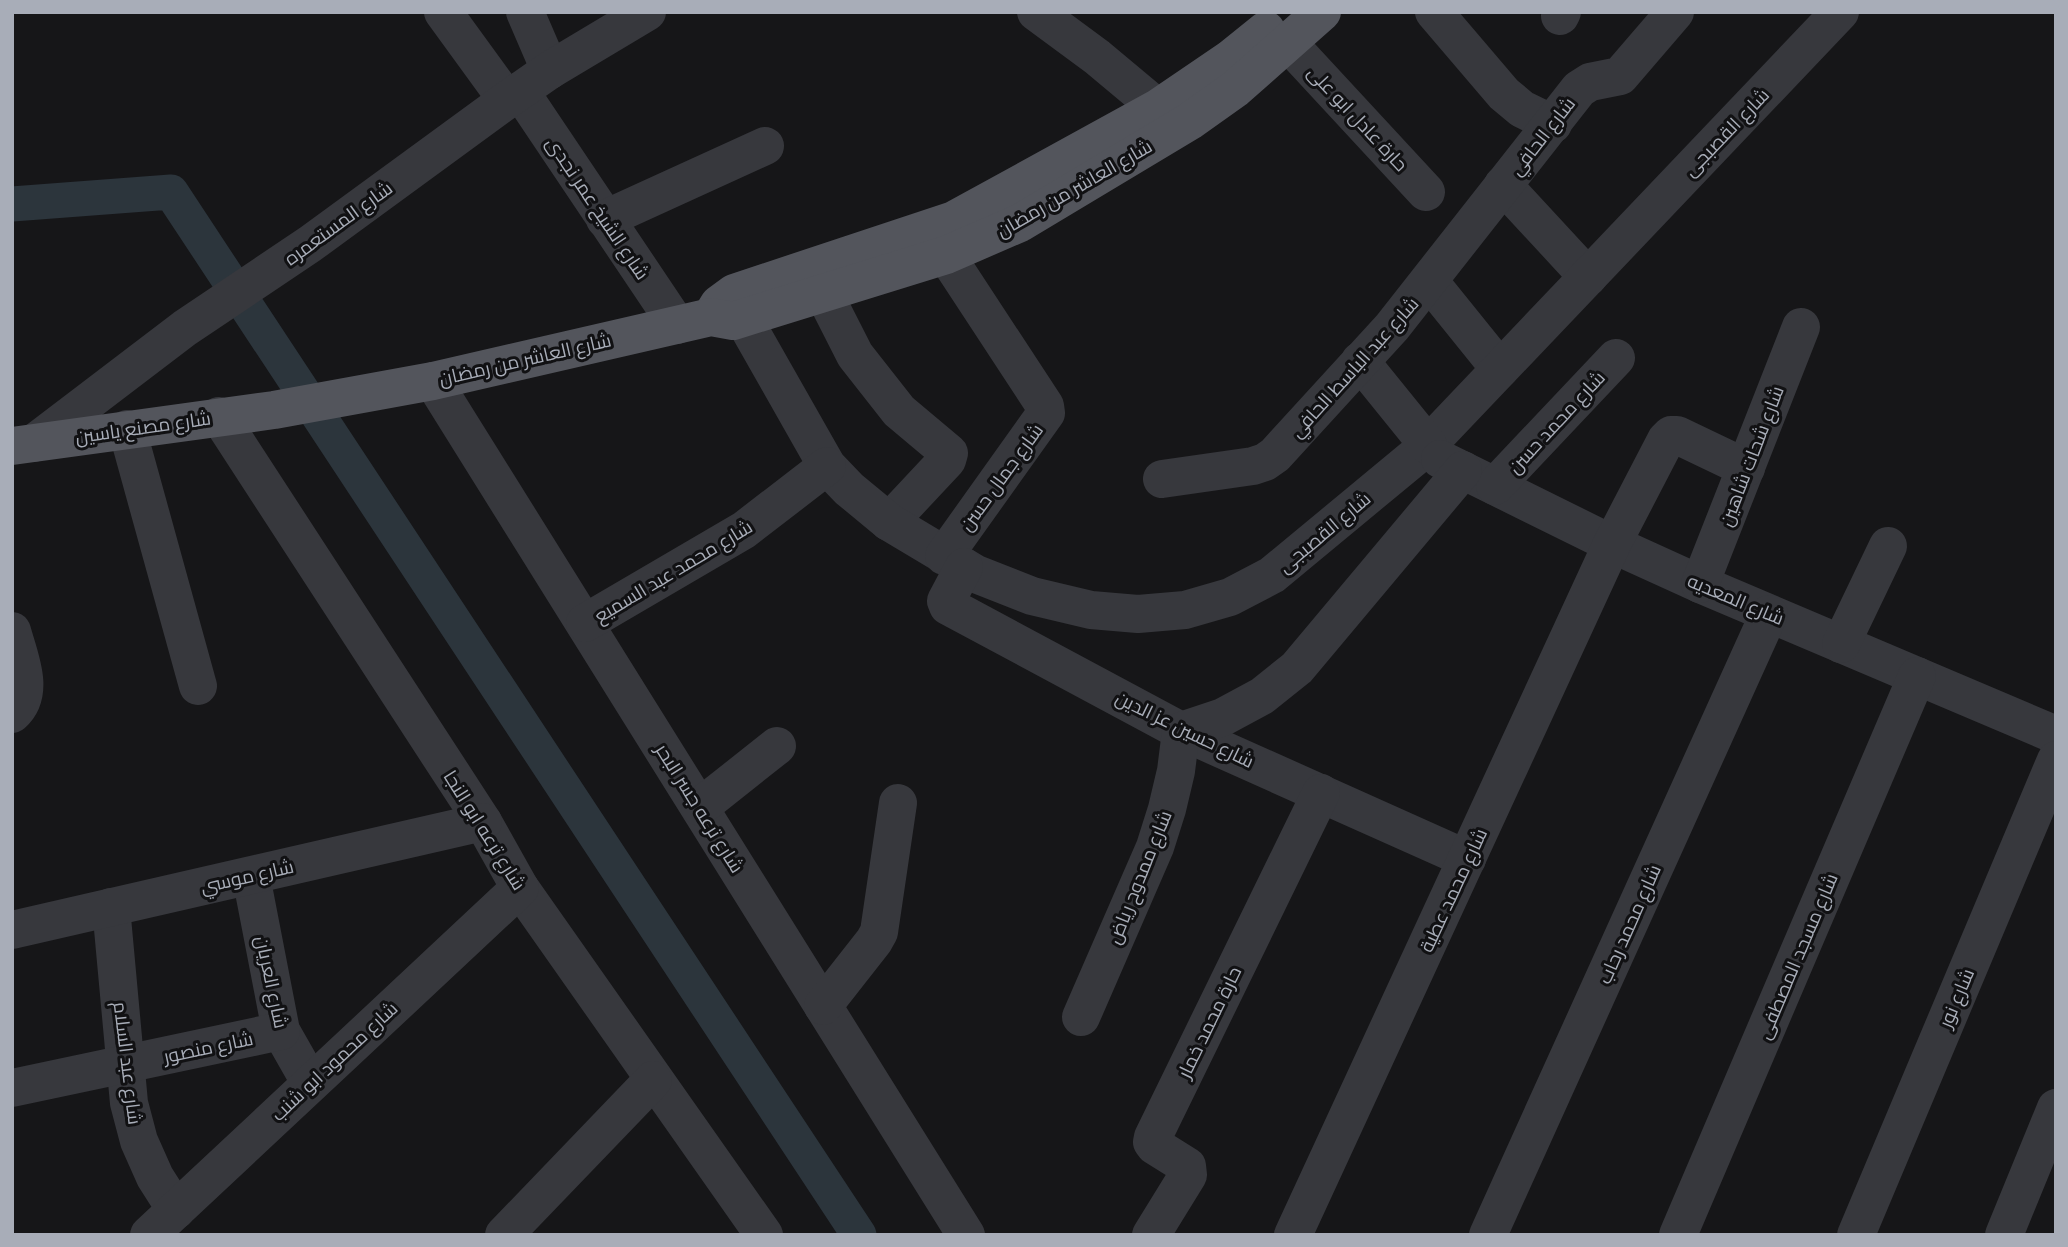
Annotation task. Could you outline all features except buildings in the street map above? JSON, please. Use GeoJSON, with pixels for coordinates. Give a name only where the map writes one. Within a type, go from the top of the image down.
{"type":"FeatureCollection","features":[{"type":"Feature","properties":{"kind":"main road","name":"شارع العاشر من رمضان"},"geometry":{"type":"LineString","coordinates":[[710,320],[719,304],[734,293],[954,220],[1158,108],[1230,59],[1322,12]]}},
{"type":"Feature","properties":{"kind":"main road","name":"شارع العاشر من رمضان"},"geometry":{"type":"LineString","coordinates":[[274,410],[433,381],[710,320],[823,292],[946,255],[1020,223],[1190,121],[1235,89],[1288,28]]}},
{"type":"Feature","properties":{"kind":"main road","name":"شارع مصنع ياسين"},"geometry":{"type":"LineString","coordinates":[[23,444],[274,410]]}},
{"type":"Feature","properties":{"kind":"street"},"geometry":{"type":"LineString","coordinates":[[443,12],[526,87]]}},
{"type":"Feature","properties":{"kind":"street"},"geometry":{"type":"LineString","coordinates":[[525,12],[526,87]]}},
{"type":"Feature","properties":{"kind":"street","name":"شارع المستعمره"},"geometry":{"type":"LineString","coordinates":[[23,444],[185,328],[310,244],[526,87],[647,12]]}},
{"type":"Feature","properties":{"kind":"street"},"geometry":{"type":"LineString","coordinates":[[1036,12],[1097,57],[1158,108]]}},
{"type":"Feature","properties":{"kind":"street"},"geometry":{"type":"LineString","coordinates":[[1434,12],[1504,94],[1522,109],[1553,124]]}},
{"type":"Feature","properties":{"kind":"street","name":"شارع الحافي"},"geometry":{"type":"LineString","coordinates":[[1503,185],[1584,85],[1620,76],[1675,12]]}},
{"type":"Feature","properties":{"kind":"street","name":"شارع القصبجى"},"geometry":{"type":"LineString","coordinates":[[710,320],[827,466],[864,503],[889,522],[954,561],[1032,596],[1091,610],[1138,614],[1185,610],[1230,597],[1272,576],[1425,448],[1840,12]]}},
{"type":"Feature","properties":{"kind":"street","name":"حارة عادل ابو على"},"geometry":{"type":"LineString","coordinates":[[1288,28],[1426,192]]}},
{"type":"Feature","properties":{"kind":"street","name":"شارع الشيخ عمر نجدى"},"geometry":{"type":"LineString","coordinates":[[526,87],[605,219],[710,320]]}},
{"type":"Feature","properties":{"kind":"street"},"geometry":{"type":"LineString","coordinates":[[605,219],[765,146]]}},
{"type":"Feature","properties":{"kind":"street"},"geometry":{"type":"LineString","coordinates":[[1503,185],[1588,276]]}},
{"type":"Feature","properties":{"kind":"street","name":"شارع عبد الباسط الحافي"},"geometry":{"type":"LineString","coordinates":[[1162,479],[1253,466],[1265,462],[1275,454],[1429,281],[1503,185]]}},
{"type":"Feature","properties":{"kind":"street","name":"شارع جمال حسن"},"geometry":{"type":"LineString","coordinates":[[946,255],[1045,406],[1046,412],[954,561]]}},
{"type":"Feature","properties":{"kind":"street"},"geometry":{"type":"LineString","coordinates":[[1429,281],[1500,369]]}},
{"type":"Feature","properties":{"kind":"street"},"geometry":{"type":"LineString","coordinates":[[823,292],[855,355],[898,411],[949,453],[947,460],[889,522]]}},
{"type":"Feature","properties":{"kind":"street","name":"شارع شحات شاهين"},"geometry":{"type":"LineString","coordinates":[[1700,584],[1801,327]]}},
{"type":"Feature","properties":{"kind":"street","name":"شارع محمد حسن"},"geometry":{"type":"LineString","coordinates":[[1181,731],[1223,717],[1262,696],[1297,668],[1479,478],[1616,358]]}},
{"type":"Feature","properties":{"kind":"street"},"geometry":{"type":"LineString","coordinates":[[1360,361],[1425,448]]}},
{"type":"Feature","properties":{"kind":"street","name":"شارع ترعه جسر البحر"},"geometry":{"type":"LineString","coordinates":[[433,381],[966,1235]]}},
{"type":"Feature","properties":{"kind":"street","name":"شارع ترعه ابو النجا"},"geometry":{"type":"LineString","coordinates":[[219,416],[482,822],[520,888],[764,1235]]}},
{"type":"Feature","properties":{"kind":"street"},"geometry":{"type":"LineString","coordinates":[[127,429],[198,686]]}},
{"type":"Feature","properties":{"kind":"street","name":"شارع محمد عطية"},"geometry":{"type":"LineString","coordinates":[[1293,1235],[1612,544],[1668,437],[1677,435],[1746,468]]}},
{"type":"Feature","properties":{"kind":"street","name":"شارع المعديه"},"geometry":{"type":"LineString","coordinates":[[1425,448],[1612,544],[1769,614],[2056,735]]}},
{"type":"Feature","properties":{"kind":"street","name":"شارع محمد عبد السميع"},"geometry":{"type":"LineString","coordinates":[[585,623],[744,530],[827,466]]}},
{"type":"Feature","properties":{"kind":"street"},"geometry":{"type":"LineString","coordinates":[[1841,644],[1888,546]]}},
{"type":"Feature","properties":{"kind":"street","name":"شارع حسين عز الدين"},"geometry":{"type":"LineString","coordinates":[[954,561],[946,601],[948,606],[1181,731],[1467,859]]}},
{"type":"Feature","properties":{"kind":"street","name":"شارع محمد رحاب"},"geometry":{"type":"LineString","coordinates":[[1488,1235],[1769,614]]}},
{"type":"Feature","properties":{"kind":"street"},"geometry":{"type":"LineString","coordinates":[[12,631],[25,685],[22,702],[12,714]]}},
{"type":"Feature","properties":{"kind":"street","name":"شارع مسجد المصطفى"},"geometry":{"type":"LineString","coordinates":[[1678,1235],[1917,676]]}},
{"type":"Feature","properties":{"kind":"street","name":"شارع ممدوح رياض"},"geometry":{"type":"LineString","coordinates":[[1081,1017],[1155,847],[1170,796],[1181,731]]}},
{"type":"Feature","properties":{"kind":"street"},"geometry":{"type":"LineString","coordinates":[[699,807],[777,746]]}},
{"type":"Feature","properties":{"kind":"street","name":"شارع نور"},"geometry":{"type":"LineString","coordinates":[[1856,1235],[2056,760]]}},
{"type":"Feature","properties":{"kind":"street","name":"حارة محمد خمار"},"geometry":{"type":"LineString","coordinates":[[1151,1235],[1189,1170],[1187,1166],[1155,1146],[1153,1137],[1321,793]]}},
{"type":"Feature","properties":{"kind":"street"},"geometry":{"type":"LineString","coordinates":[[823,1006],[879,932],[898,803]]}},
{"type":"Feature","properties":{"kind":"street","name":"شارع موسي"},"geometry":{"type":"LineString","coordinates":[[12,930],[482,822]]}},
{"type":"Feature","properties":{"kind":"street","name":"شارع العريان"},"geometry":{"type":"LineString","coordinates":[[251,876],[281,1031],[310,1082]]}},
{"type":"Feature","properties":{"kind":"street","name":"شارع محمود ابو شنب"},"geometry":{"type":"LineString","coordinates":[[163,1222],[520,888]]}},
{"type":"Feature","properties":{"kind":"street","name":"شارع عبد السلام"},"geometry":{"type":"LineString","coordinates":[[111,907],[129,1103],[139,1141],[155,1177],[163,1222]]}},
{"type":"Feature","properties":{"kind":"street","name":"شارع منصور"},"geometry":{"type":"LineString","coordinates":[[12,1088],[281,1031]]}},
{"type":"Feature","properties":{"kind":"street"},"geometry":{"type":"LineString","coordinates":[[504,1235],[653,1080]]}},
{"type":"Feature","properties":{"kind":"street"},"geometry":{"type":"LineString","coordinates":[[2004,1235],[2056,1108]]}},
{"type":"Feature","properties":{"kind":"waterway"},"geometry":{"type":"LineString","coordinates":[[12,204],[171,192],[859,1235]]}}]}
